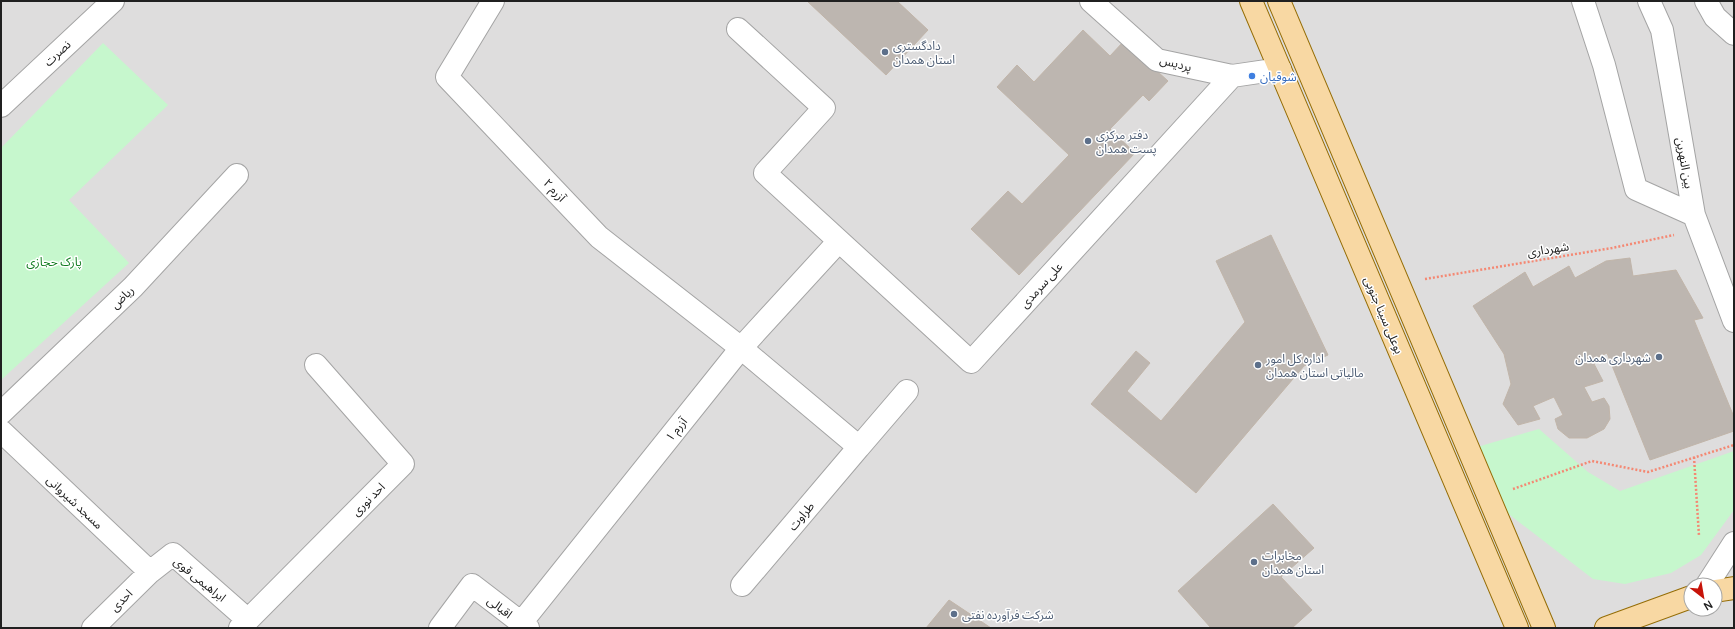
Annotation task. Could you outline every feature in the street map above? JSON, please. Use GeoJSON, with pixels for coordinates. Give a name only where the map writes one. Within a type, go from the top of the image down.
{"type":"FeatureCollection","features":[{"type":"Feature","properties":{"kind":"main road","name":"بوعلی سینا جنوبی"},"geometry":{"type":"LineString","coordinates":[[1251,1],[1517,628]]}},
{"type":"Feature","properties":{"kind":"main road"},"geometry":{"type":"LineString","coordinates":[[1279,1],[1544,628]]}},
{"type":"Feature","properties":{"kind":"main road"},"geometry":{"type":"LineString","coordinates":[[1723,590],[1734,588]]}},
{"type":"Feature","properties":{"kind":"main road"},"geometry":{"type":"LineString","coordinates":[[1606,628],[1683,600]]}},
{"type":"Feature","properties":{"kind":"street","name":"نصرت"},"geometry":{"type":"LineString","coordinates":[[1,106],[113,1]]}},
{"type":"Feature","properties":{"kind":"street","name":"آزرم ۲"},"geometry":{"type":"LineString","coordinates":[[493,1],[447,77],[599,237],[741,348]]}},
{"type":"Feature","properties":{"kind":"street","name":"پردیس"},"geometry":{"type":"LineString","coordinates":[[1091,1],[1157,60],[1232,76],[1280,69]]}},
{"type":"Feature","properties":{"kind":"street"},"geometry":{"type":"LineString","coordinates":[[1582,1],[1604,65],[1636,189],[1697,222]]}},
{"type":"Feature","properties":{"kind":"street","name":"بین النهرین"},"geometry":{"type":"LineString","coordinates":[[1649,1],[1662,30],[1697,222],[1734,321]]}},
{"type":"Feature","properties":{"kind":"street"},"geometry":{"type":"LineString","coordinates":[[1718,11],[1734,34]]}},
{"type":"Feature","properties":{"kind":"street"},"geometry":{"type":"LineString","coordinates":[[738,29],[824,108],[764,174],[839,241]]}},
{"type":"Feature","properties":{"kind":"street","name":"علی سرمدی"},"geometry":{"type":"LineString","coordinates":[[839,241],[971,362],[1232,76]]}},
{"type":"Feature","properties":{"kind":"street","name":"ریاض"},"geometry":{"type":"LineString","coordinates":[[1,413],[133,287],[237,175]]}},
{"type":"Feature","properties":{"kind":"street","name":"آزرم ۱"},"geometry":{"type":"LineString","coordinates":[[525,625],[741,348],[839,241]]}},
{"type":"Feature","properties":{"kind":"street"},"geometry":{"type":"LineString","coordinates":[[741,348],[859,448]]}},
{"type":"Feature","properties":{"kind":"street","name":"احد نوری"},"geometry":{"type":"LineString","coordinates":[[244,624],[403,464],[316,365]]}},
{"type":"Feature","properties":{"kind":"street","name":"طراوت"},"geometry":{"type":"LineString","coordinates":[[742,585],[907,391]]}},
{"type":"Feature","properties":{"kind":"street","name":"مسجد شیروانی"},"geometry":{"type":"LineString","coordinates":[[1,431],[150,572]]}},
{"type":"Feature","properties":{"kind":"street"},"geometry":{"type":"LineString","coordinates":[[1712,577],[1734,543]]}},
{"type":"Feature","properties":{"kind":"street","name":"ابراهیمی قوی"},"geometry":{"type":"LineString","coordinates":[[150,572],[173,554],[244,624]]}},
{"type":"Feature","properties":{"kind":"street","name":"احدی"},"geometry":{"type":"LineString","coordinates":[[93,628],[150,572]]}},
{"type":"Feature","properties":{"kind":"street","name":"اقبالی"},"geometry":{"type":"LineString","coordinates":[[440,628],[472,585],[525,625]]}},
{"type":"Feature","properties":{"kind":"path","name":"شهرداری"},"geometry":{"type":"LineString","coordinates":[[1398,283],[1612,248],[1697,222]]}},
{"type":"Feature","properties":{"kind":"path"},"geometry":{"type":"LineString","coordinates":[[1489,497],[1592,461],[1648,472],[1734,445]]}},
{"type":"Feature","properties":{"kind":"path"},"geometry":{"type":"LineString","coordinates":[[1694,457],[1700,536]]}},
{"type":"Feature","properties":{"kind":"shaded area"},"geometry":{"type":"Polygon","coordinates":[[[1,1],[1734,1],[1734,628],[1,628],[1,1]]]}},
{"type":"Feature","properties":{"kind":"green space","name":"پارک حجازی"},"geometry":{"type":"Polygon","coordinates":[[[103,43],[168,105],[69,200],[129,263],[1,380],[1,148],[103,43]]]}},
{"type":"Feature","properties":{"kind":"green space"},"geometry":{"type":"Polygon","coordinates":[[[1539,429],[1588,472],[1620,491],[1734,451],[1734,510],[1701,555],[1671,573],[1625,584],[1593,579],[1506,512],[1477,447],[1539,429]]]}},
{"type":"Feature","properties":{"kind":"building","name":"دادگستری استان همدان"},"geometry":{"type":"Polygon","coordinates":[[[807,1],[897,1],[928,30],[886,75],[807,1]]]}},
{"type":"Feature","properties":{"kind":"building","name":"دفتر مرکزی پست همدان"},"geometry":{"type":"Polygon","coordinates":[[[1083,30],[1110,56],[1124,41],[1168,81],[1149,101],[1143,95],[1110,129],[1135,153],[1019,275],[971,229],[1008,191],[1022,204],[1069,155],[997,87],[1017,65],[1034,82],[1083,30]]]}},
{"type":"Feature","properties":{"kind":"building","name":"اداره کل امور مالیاتی استان همدان"},"geometry":{"type":"Polygon","coordinates":[[[1271,235],[1328,355],[1304,366],[1196,493],[1091,404],[1136,351],[1150,363],[1127,391],[1161,421],[1245,322],[1216,261],[1271,235]]]}},
{"type":"Feature","properties":{"kind":"building","name":"شهرداری همدان"},"geometry":{"type":"Polygon","coordinates":[[[1630,258],[1633,276],[1676,270],[1703,318],[1694,320],[1734,417],[1734,431],[1650,460],[1607,353],[1592,360],[1603,381],[1584,387],[1592,402],[1604,398],[1609,406],[1610,419],[1604,429],[1587,438],[1569,438],[1558,429],[1555,419],[1563,415],[1554,397],[1533,406],[1540,419],[1518,425],[1503,404],[1511,384],[1504,354],[1473,306],[1525,272],[1533,287],[1569,266],[1575,278],[1606,261],[1630,258]]]}},
{"type":"Feature","properties":{"kind":"building","name":"مخابرات استان همدان"},"geometry":{"type":"Polygon","coordinates":[[[1273,504],[1314,548],[1281,577],[1312,610],[1292,628],[1263,628],[1262,626],[1260,628],[1211,628],[1178,591],[1273,504]]]}},
{"type":"Feature","properties":{"kind":"building","name":"شرکت فرآورده نفتی"},"geometry":{"type":"Polygon","coordinates":[[[949,600],[991,628],[926,628],[949,600]]]}},
{"type":"Feature","properties":{"kind":"place","name":"دادگستری استان همدان"},"geometry":{"type":"Point","coordinates":[885,52]}},
{"type":"Feature","properties":{"kind":"place","name":"شوقیان"},"geometry":{"type":"Point","coordinates":[1252,76]}},
{"type":"Feature","properties":{"kind":"place","name":"دفتر مرکزی پست همدان"},"geometry":{"type":"Point","coordinates":[1088,141]}},
{"type":"Feature","properties":{"kind":"place","name":"شهرداری همدان"},"geometry":{"type":"Point","coordinates":[1659,357]}},
{"type":"Feature","properties":{"kind":"place","name":"اداره کل امور مالیاتی استان همدان"},"geometry":{"type":"Point","coordinates":[1258,365]}},
{"type":"Feature","properties":{"kind":"place","name":"مخابرات استان همدان"},"geometry":{"type":"Point","coordinates":[1254,562]}},
{"type":"Feature","properties":{"kind":"place","name":"شرکت فرآورده نفتی"},"geometry":{"type":"Point","coordinates":[954,614]}}]}
